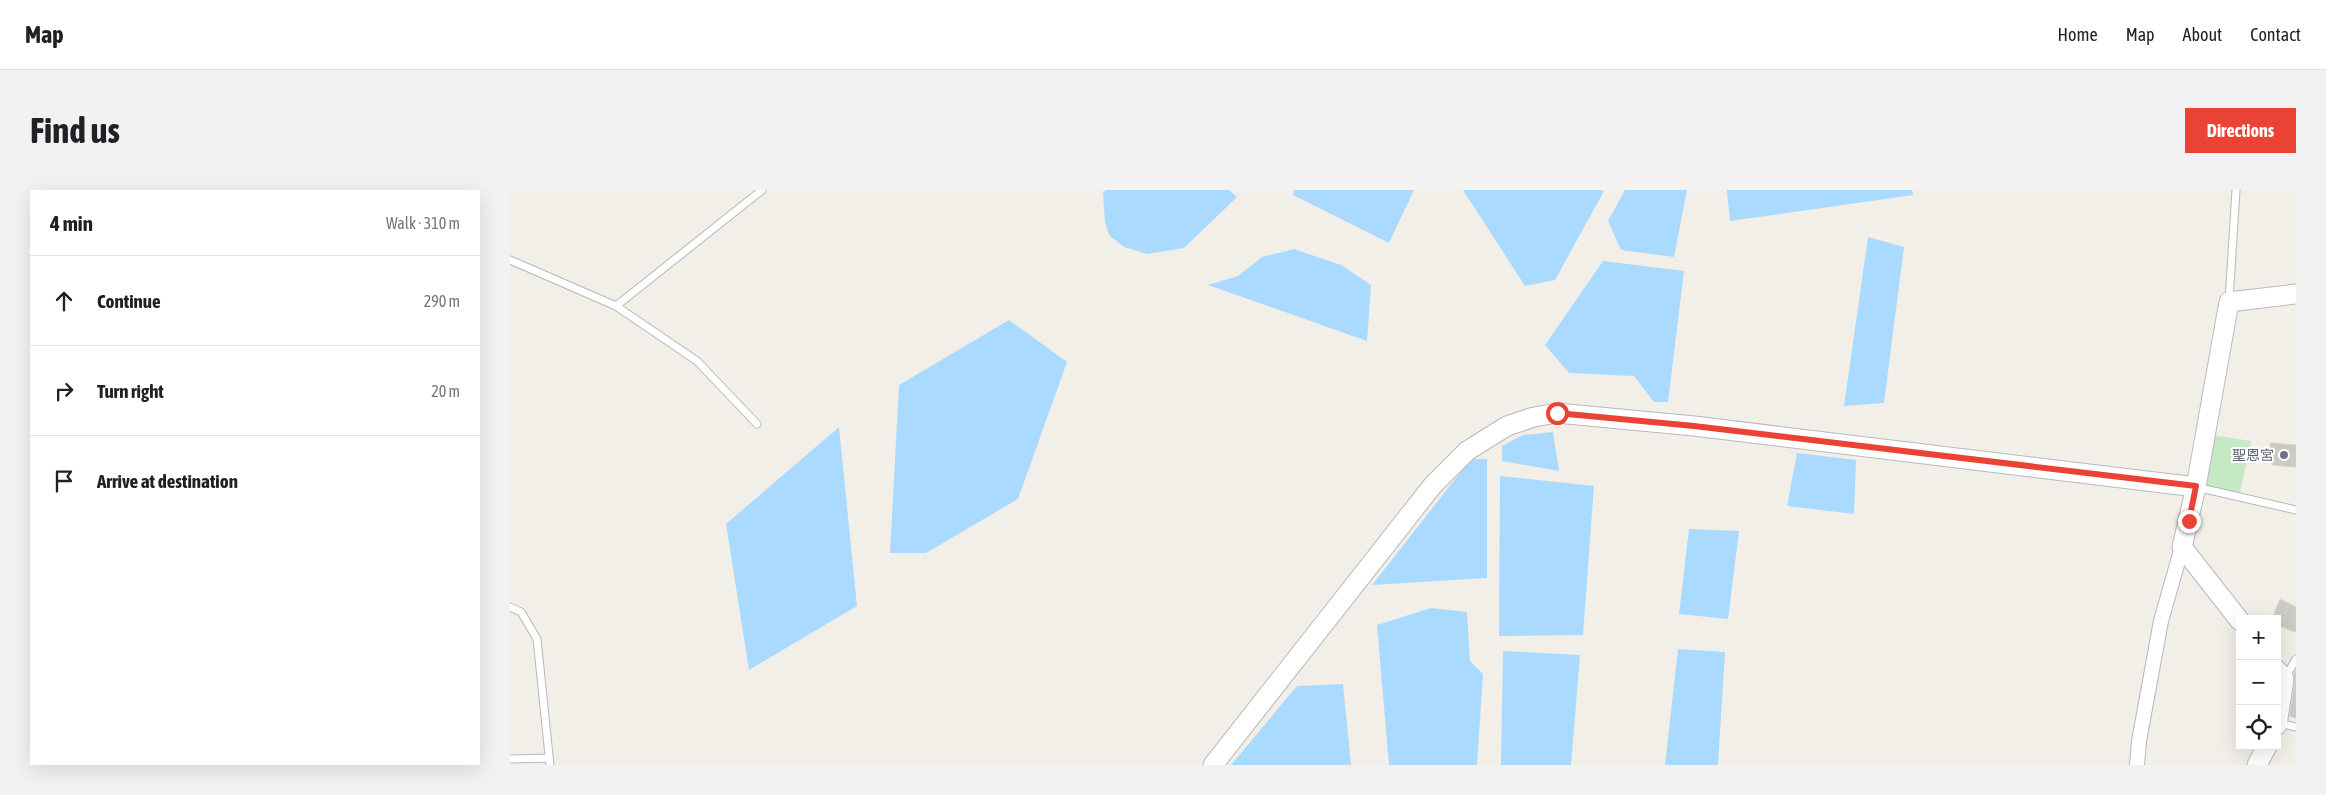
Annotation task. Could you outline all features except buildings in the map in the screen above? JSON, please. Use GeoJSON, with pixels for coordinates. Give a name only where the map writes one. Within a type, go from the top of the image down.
{"type":"FeatureCollection","features":[{"type":"Feature","properties":{"kind":"street"},"geometry":{"type":"LineString","coordinates":[[2137,765],[2139,741],[2161,621],[2182,547],[2196,486],[2229,302],[2296,294]]}},
{"type":"Feature","properties":{"kind":"street"},"geometry":{"type":"LineString","coordinates":[[1213,765],[1433,485],[1467,451],[1486,438],[1507,426],[1534,416],[1557,413],[1694,426],[2196,486]]}},
{"type":"Feature","properties":{"kind":"street"},"geometry":{"type":"LineString","coordinates":[[2182,547],[2236,616]]}},
{"type":"Feature","properties":{"kind":"street"},"geometry":{"type":"LineString","coordinates":[[2281,674],[2284,725]]}},
{"type":"Feature","properties":{"kind":"street"},"geometry":{"type":"LineString","coordinates":[[2257,765],[2264,750]]}},
{"type":"Feature","properties":{"kind":"lane"},"geometry":{"type":"LineString","coordinates":[[616,306],[762,190]]}},
{"type":"Feature","properties":{"kind":"lane"},"geometry":{"type":"LineString","coordinates":[[2229,302],[2236,190]]}},
{"type":"Feature","properties":{"kind":"lane"},"geometry":{"type":"LineString","coordinates":[[510,260],[616,306],[697,361],[757,424]]}},
{"type":"Feature","properties":{"kind":"lane"},"geometry":{"type":"LineString","coordinates":[[2196,486],[2296,510]]}},
{"type":"Feature","properties":{"kind":"lane"},"geometry":{"type":"LineString","coordinates":[[510,607],[521,612],[536,639],[549,761],[510,759]]}},
{"type":"Feature","properties":{"kind":"lane"},"geometry":{"type":"LineString","coordinates":[[2281,674],[2296,659]]}},
{"type":"Feature","properties":{"kind":"green space"},"geometry":{"type":"Polygon","coordinates":[[[2205,434],[2251,441],[2239,497],[2196,487],[2205,434]]]}},
{"type":"Feature","properties":{"kind":"water"},"geometry":{"type":"Polygon","coordinates":[[[1106,190],[1229,190],[1237,197],[1184,248],[1147,254],[1124,247],[1109,235],[1105,222],[1103,192],[1106,190]]]}},
{"type":"Feature","properties":{"kind":"water"},"geometry":{"type":"Polygon","coordinates":[[[1294,190],[1414,190],[1389,243],[1293,195],[1294,190]]]}},
{"type":"Feature","properties":{"kind":"water"},"geometry":{"type":"Polygon","coordinates":[[[1463,190],[1604,191],[1555,280],[1525,286],[1463,190]]]}},
{"type":"Feature","properties":{"kind":"water"},"geometry":{"type":"Polygon","coordinates":[[[1625,190],[1687,190],[1674,257],[1621,250],[1608,221],[1625,190]]]}},
{"type":"Feature","properties":{"kind":"water"},"geometry":{"type":"Polygon","coordinates":[[[1727,190],[1912,190],[1913,195],[1730,221],[1727,190]]]}},
{"type":"Feature","properties":{"kind":"water"},"geometry":{"type":"Polygon","coordinates":[[[1868,237],[1904,247],[1884,403],[1844,406],[1868,237]]]}},
{"type":"Feature","properties":{"kind":"water"},"geometry":{"type":"Polygon","coordinates":[[[1294,249],[1341,265],[1371,285],[1367,341],[1208,285],[1238,276],[1262,257],[1294,249]]]}},
{"type":"Feature","properties":{"kind":"water"},"geometry":{"type":"Polygon","coordinates":[[[1603,261],[1684,271],[1668,402],[1654,402],[1634,376],[1569,373],[1545,345],[1603,261]]]}},
{"type":"Feature","properties":{"kind":"water"},"geometry":{"type":"Polygon","coordinates":[[[1009,320],[1067,362],[1018,499],[926,553],[890,553],[899,385],[1009,320]]]}},
{"type":"Feature","properties":{"kind":"water"},"geometry":{"type":"Polygon","coordinates":[[[839,427],[857,606],[749,670],[726,524],[839,427]]]}},
{"type":"Feature","properties":{"kind":"water"},"geometry":{"type":"Polygon","coordinates":[[[1553,432],[1559,471],[1502,461],[1502,446],[1523,435],[1553,432]]]}},
{"type":"Feature","properties":{"kind":"water"},"geometry":{"type":"Polygon","coordinates":[[[1797,453],[1856,460],[1854,514],[1787,506],[1797,453]]]}},
{"type":"Feature","properties":{"kind":"water"},"geometry":{"type":"Polygon","coordinates":[[[1471,459],[1487,459],[1487,578],[1372,585],[1471,459]]]}},
{"type":"Feature","properties":{"kind":"water"},"geometry":{"type":"Polygon","coordinates":[[[1500,476],[1594,486],[1583,635],[1499,636],[1500,476]]]}},
{"type":"Feature","properties":{"kind":"water"},"geometry":{"type":"Polygon","coordinates":[[[1689,529],[1739,531],[1728,619],[1679,614],[1689,529]]]}},
{"type":"Feature","properties":{"kind":"water"},"geometry":{"type":"Polygon","coordinates":[[[1431,608],[1467,612],[1470,661],[1483,674],[1477,765],[1389,765],[1377,625],[1431,608]]]}},
{"type":"Feature","properties":{"kind":"water"},"geometry":{"type":"Polygon","coordinates":[[[1678,649],[1725,652],[1718,765],[1665,765],[1678,649]]]}},
{"type":"Feature","properties":{"kind":"water"},"geometry":{"type":"Polygon","coordinates":[[[1503,651],[1580,655],[1571,765],[1501,765],[1503,651]]]}},
{"type":"Feature","properties":{"kind":"water"},"geometry":{"type":"Polygon","coordinates":[[[1343,684],[1351,765],[1231,765],[1297,686],[1343,684]]]}},
{"type":"Feature","properties":{"kind":"place","name":"聖恩宮"},"geometry":{"type":"Point","coordinates":[2284,455]}},
{"type":"Feature","properties":{"kind":"route"},"geometry":{"type":"LineString","coordinates":[[1557,413],[1694,426],[2009,462],[2196,486],[2189,521]]}}]}
